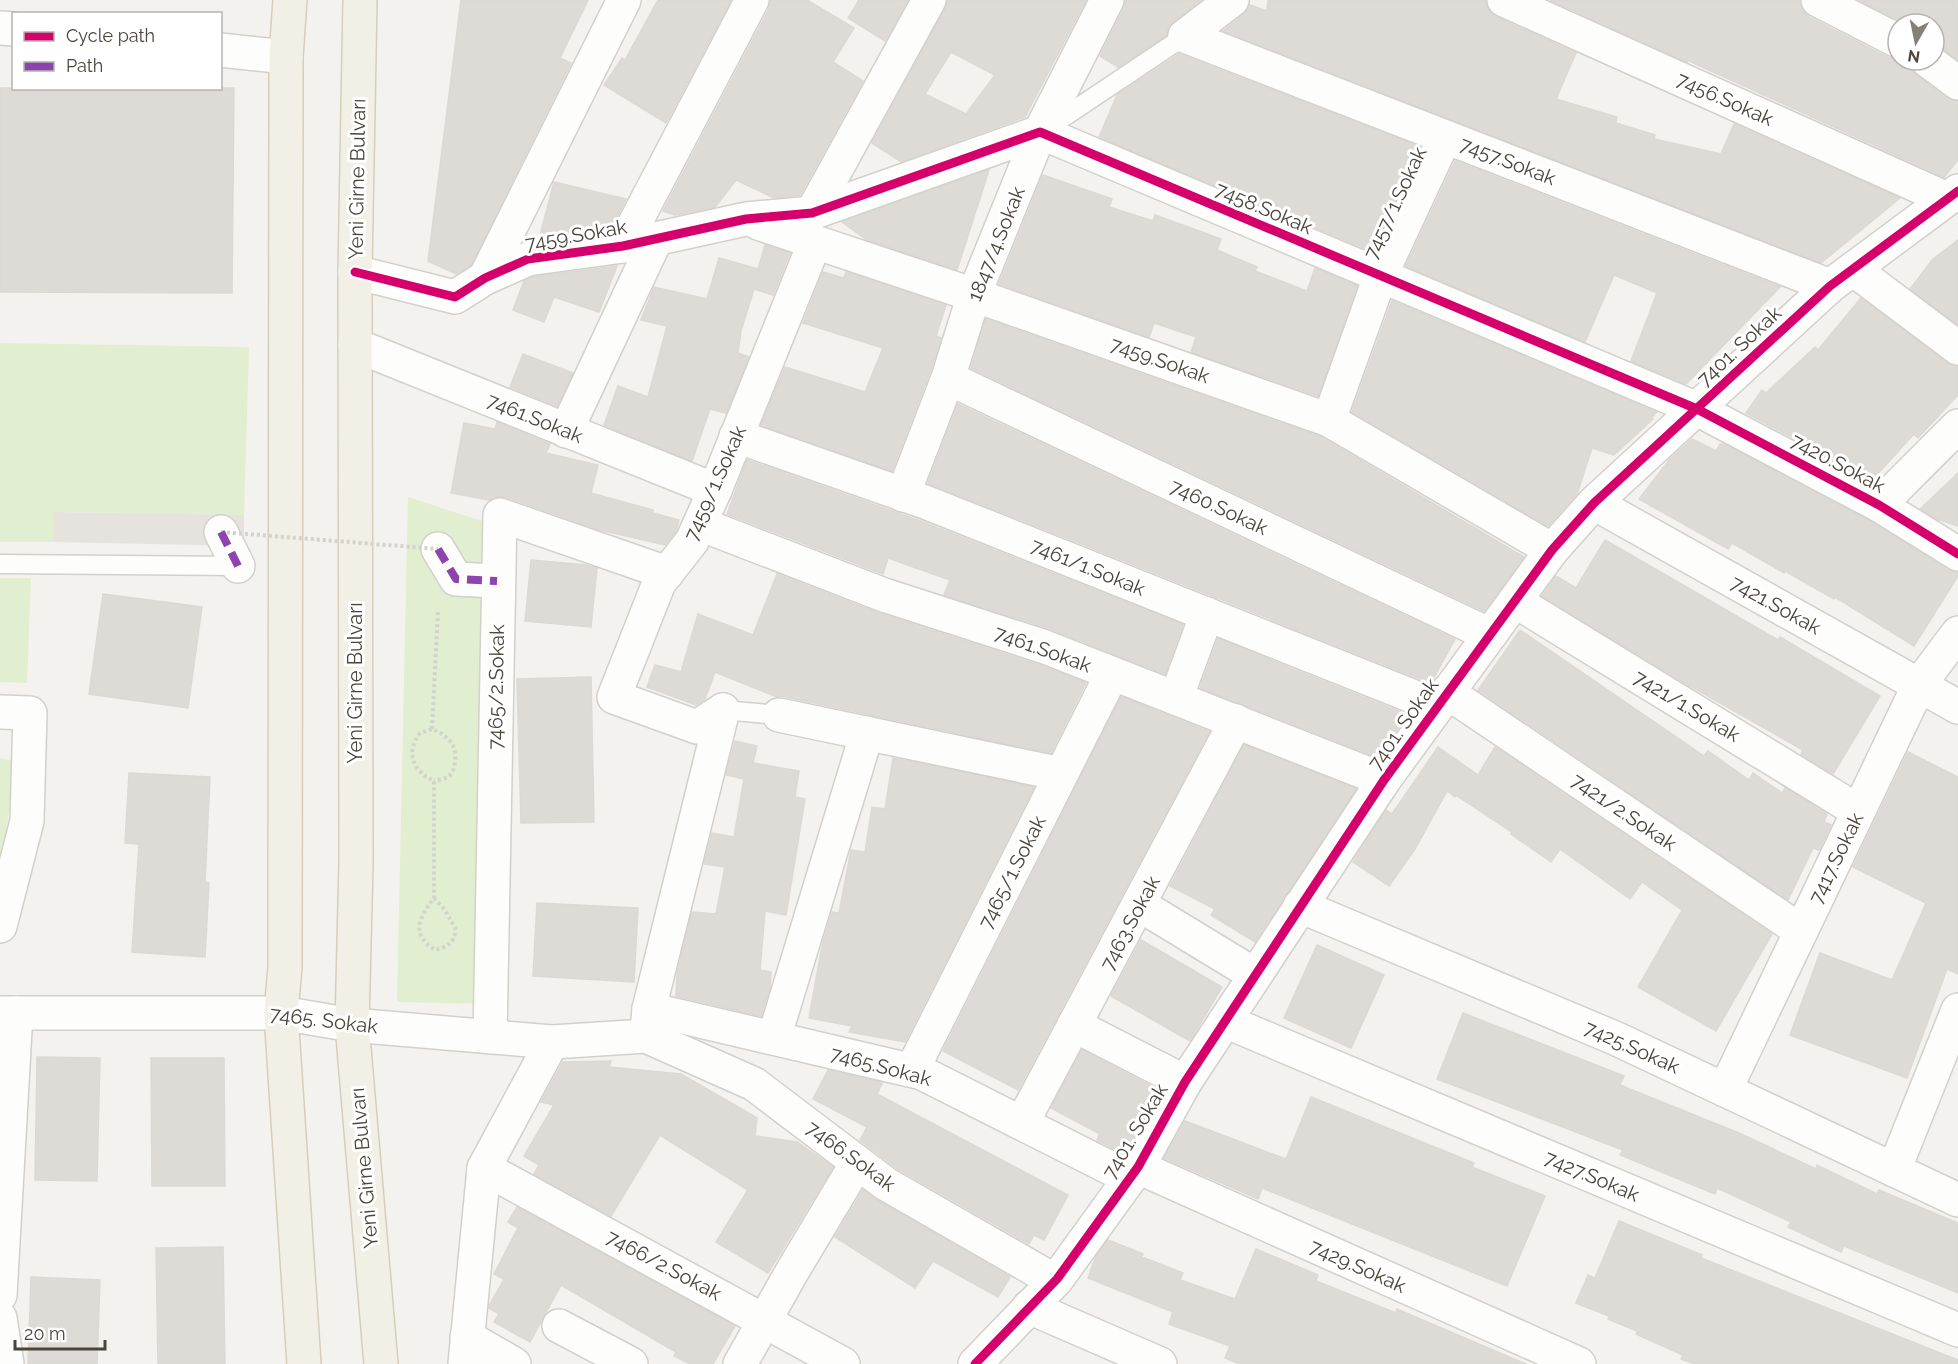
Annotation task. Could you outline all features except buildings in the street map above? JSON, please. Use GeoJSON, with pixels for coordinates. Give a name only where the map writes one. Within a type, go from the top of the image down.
{"type":"FeatureCollection","features":[{"type":"Feature","properties":{"kind":"main road"},"geometry":{"type":"LineString","coordinates":[[290,0],[286,57],[285,943],[281,1013],[304,1364]]}},
{"type":"Feature","properties":{"kind":"main road","name":"Yeni Girne Bulvarı"},"geometry":{"type":"LineString","coordinates":[[360,0],[355,272],[356,863],[352,1025],[381,1364]]}},
{"type":"Feature","properties":{"kind":"street"},"geometry":{"type":"LineString","coordinates":[[484,278],[624,0]]}},
{"type":"Feature","properties":{"kind":"street"},"geometry":{"type":"LineString","coordinates":[[623,246],[752,0]]}},
{"type":"Feature","properties":{"kind":"street","name":"7459/1.Sokak"},"geometry":{"type":"LineString","coordinates":[[723,710],[697,727],[614,697],[659,583],[692,541],[715,490],[813,228],[929,0]]}},
{"type":"Feature","properties":{"kind":"street","name":"1847/4.Sokak"},"geometry":{"type":"LineString","coordinates":[[903,495],[948,378],[974,295],[1040,132],[1107,0]]}},
{"type":"Feature","properties":{"kind":"street"},"geometry":{"type":"LineString","coordinates":[[1185,36],[1232,0]]}},
{"type":"Feature","properties":{"kind":"street","name":"7456.Sokak"},"geometry":{"type":"LineString","coordinates":[[1504,0],[1953,195]]}},
{"type":"Feature","properties":{"kind":"street"},"geometry":{"type":"LineString","coordinates":[[1818,0],[1886,35]]}},
{"type":"Feature","properties":{"kind":"street","name":"7457.Sokak"},"geometry":{"type":"LineString","coordinates":[[1185,36],[1445,137],[1842,277],[1958,348]]}},
{"type":"Feature","properties":{"kind":"street"},"geometry":{"type":"LineString","coordinates":[[222,50],[286,57]]}},
{"type":"Feature","properties":{"kind":"street"},"geometry":{"type":"LineString","coordinates":[[1944,72],[1958,82]]}},
{"type":"Feature","properties":{"kind":"street"},"geometry":{"type":"LineString","coordinates":[[813,228],[1040,132]]}},
{"type":"Feature","properties":{"kind":"street","name":"7458.Sokak"},"geometry":{"type":"LineString","coordinates":[[1040,132],[1697,409]]}},
{"type":"Feature","properties":{"kind":"street","name":"7457/1.Sokak"},"geometry":{"type":"LineString","coordinates":[[1329,420],[1380,277],[1445,137]]}},
{"type":"Feature","properties":{"kind":"street","name":"7401. Sokak"},"geometry":{"type":"LineString","coordinates":[[975,1364],[1055,1281],[1134,1172],[1185,1082],[1384,780],[1552,550],[1594,503],[1842,277],[1953,195]]}},
{"type":"Feature","properties":{"kind":"street","name":"7459.Sokak"},"geometry":{"type":"LineString","coordinates":[[355,272],[455,297],[484,278],[528,259],[623,246],[746,219],[813,228],[974,295],[1329,420],[1552,550]]}},
{"type":"Feature","properties":{"kind":"street"},"geometry":{"type":"LineString","coordinates":[[566,431],[656,239]]}},
{"type":"Feature","properties":{"kind":"street","name":"7461.Sokak"},"geometry":{"type":"LineString","coordinates":[[355,345],[715,490]]}},
{"type":"Feature","properties":{"kind":"street","name":"7460.Sokak"},"geometry":{"type":"LineString","coordinates":[[948,378],[1490,635]]}},
{"type":"Feature","properties":{"kind":"street","name":"7420.Sokak"},"geometry":{"type":"LineString","coordinates":[[1697,409],[1879,505],[1958,554]]}},
{"type":"Feature","properties":{"kind":"street"},"geometry":{"type":"LineString","coordinates":[[1879,505],[1958,426]]}},
{"type":"Feature","properties":{"kind":"street","name":"7461/1.Sokak"},"geometry":{"type":"LineString","coordinates":[[736,436],[903,495],[1207,614],[1442,699]]}},
{"type":"Feature","properties":{"kind":"street","name":"7421.Sokak"},"geometry":{"type":"LineString","coordinates":[[1594,503],[1958,707]]}},
{"type":"Feature","properties":{"kind":"street","name":"7465/2.Sokak"},"geometry":{"type":"LineString","coordinates":[[490,1037],[500,515],[667,573]]}},
{"type":"Feature","properties":{"kind":"street","name":"7461.Sokak"},"geometry":{"type":"LineString","coordinates":[[700,524],[884,595],[1045,647],[1384,780]]}},
{"type":"Feature","properties":{"kind":"street"},"geometry":{"type":"LineString","coordinates":[[221,532],[238,566]]}},
{"type":"Feature","properties":{"kind":"street"},"geometry":{"type":"LineString","coordinates":[[438,549],[456,579],[497,581]]}},
{"type":"Feature","properties":{"kind":"street","name":"7421/1.Sokak"},"geometry":{"type":"LineString","coordinates":[[1515,601],[1858,811]]}},
{"type":"Feature","properties":{"kind":"street"},"geometry":{"type":"LineString","coordinates":[[1176,698],[1207,614]]}},
{"type":"Feature","properties":{"kind":"street","name":"7417.Sokak"},"geometry":{"type":"LineString","coordinates":[[1725,1090],[1919,685],[1958,633]]}},
{"type":"Feature","properties":{"kind":"street","name":"7465/1.Sokak"},"geometry":{"type":"LineString","coordinates":[[912,1070],[1112,674]]}},
{"type":"Feature","properties":{"kind":"street","name":"7421/2.Sokak"},"geometry":{"type":"LineString","coordinates":[[1442,699],[1801,931]]}},
{"type":"Feature","properties":{"kind":"street"},"geometry":{"type":"LineString","coordinates":[[647,1022],[723,710]]}},
{"type":"Feature","properties":{"kind":"street"},"geometry":{"type":"LineString","coordinates":[[0,926],[27,821],[15,712]]}},
{"type":"Feature","properties":{"kind":"street"},"geometry":{"type":"LineString","coordinates":[[778,715],[1061,774]]}},
{"type":"Feature","properties":{"kind":"street","name":"7463.Sokak"},"geometry":{"type":"LineString","coordinates":[[1022,1123],[1236,721]]}},
{"type":"Feature","properties":{"kind":"street"},"geometry":{"type":"LineString","coordinates":[[774,1038],[867,733]]}},
{"type":"Feature","properties":{"kind":"street"},"geometry":{"type":"LineString","coordinates":[[1140,905],[1255,975]]}},
{"type":"Feature","properties":{"kind":"street","name":"7425.Sokak"},"geometry":{"type":"LineString","coordinates":[[1300,906],[1617,1039],[1958,1200]]}},
{"type":"Feature","properties":{"kind":"street"},"geometry":{"type":"LineString","coordinates":[[1894,1170],[1958,1010]]}},
{"type":"Feature","properties":{"kind":"street"},"geometry":{"type":"LineString","coordinates":[[0,1295],[8,1013]]}},
{"type":"Feature","properties":{"kind":"street","name":"7465. Sokak"},"geometry":{"type":"LineString","coordinates":[[8,1013],[281,1013],[352,1025],[552,1042],[647,1022]]}},
{"type":"Feature","properties":{"kind":"street","name":"7465.Sokak"},"geometry":{"type":"LineString","coordinates":[[647,1022],[774,1038],[922,1073],[1022,1123],[1134,1172]]}},
{"type":"Feature","properties":{"kind":"street","name":"7466.Sokak"},"geometry":{"type":"LineString","coordinates":[[647,1022],[754,1084],[886,1184],[1055,1281]]}},
{"type":"Feature","properties":{"kind":"street","name":"7427.Sokak"},"geometry":{"type":"LineString","coordinates":[[1225,1022],[1958,1330]]}},
{"type":"Feature","properties":{"kind":"street"},"geometry":{"type":"LineString","coordinates":[[1074,1025],[1185,1082]]}},
{"type":"Feature","properties":{"kind":"street"},"geometry":{"type":"LineString","coordinates":[[514,1364],[466,1350],[484,1168],[552,1042]]}},
{"type":"Feature","properties":{"kind":"street"},"geometry":{"type":"LineString","coordinates":[[740,1364],[857,1162]]}},
{"type":"Feature","properties":{"kind":"street","name":"7466/2.Sokak"},"geometry":{"type":"LineString","coordinates":[[484,1168],[843,1364]]}},
{"type":"Feature","properties":{"kind":"street","name":"7429.Sokak"},"geometry":{"type":"LineString","coordinates":[[1134,1172],[1579,1364]]}},
{"type":"Feature","properties":{"kind":"street"},"geometry":{"type":"LineString","coordinates":[[1029,1307],[1160,1364]]}},
{"type":"Feature","properties":{"kind":"street"},"geometry":{"type":"LineString","coordinates":[[0,1318],[7,1364]]}},
{"type":"Feature","properties":{"kind":"street"},"geometry":{"type":"LineString","coordinates":[[559,1326],[631,1364]]}},
{"type":"Feature","properties":{"kind":"lane"},"geometry":{"type":"LineString","coordinates":[[1040,132],[1185,36]]}},
{"type":"Feature","properties":{"kind":"lane"},"geometry":{"type":"LineString","coordinates":[[0,564],[238,566]]}},
{"type":"Feature","properties":{"kind":"lane"},"geometry":{"type":"LineString","coordinates":[[723,710],[778,715]]}},
{"type":"Feature","properties":{"kind":"path"},"geometry":{"type":"LineString","coordinates":[[221,532],[438,549]]}},
{"type":"Feature","properties":{"kind":"path"},"geometry":{"type":"LineString","coordinates":[[432,729],[438,611]]}},
{"type":"Feature","properties":{"kind":"path"},"geometry":{"type":"LineString","coordinates":[[432,729],[448,737],[454,746],[455,756],[454,769],[448,777],[434,781],[422,776],[416,769],[413,753],[413,746],[418,735],[432,729]]}},
{"type":"Feature","properties":{"kind":"path"},"geometry":{"type":"LineString","coordinates":[[434,781],[434,898],[424,910],[418,931],[424,943],[435,950],[448,946],[453,941],[456,930],[445,910],[434,898]]}},
{"type":"Feature","properties":{"kind":"green space"},"geometry":{"type":"Polygon","coordinates":[[[0,343],[249,347],[244,515],[54,512],[54,542],[0,542],[0,343]]]}},
{"type":"Feature","properties":{"kind":"green space"},"geometry":{"type":"Polygon","coordinates":[[[408,497],[507,529],[496,1004],[397,1002],[408,497]]]}},
{"type":"Feature","properties":{"kind":"green space"},"geometry":{"type":"Polygon","coordinates":[[[0,578],[31,578],[27,683],[0,682],[0,578]]]}},
{"type":"Feature","properties":{"kind":"green space"},"geometry":{"type":"Polygon","coordinates":[[[0,758],[14,761],[6,837],[0,855],[0,758]]]}},
{"type":"Feature","properties":{"kind":"shaded area"},"geometry":{"type":"Polygon","coordinates":[[[53,512],[244,515],[244,546],[54,542],[53,512]]]}},
{"type":"Feature","properties":{"kind":"marked path"},"geometry":{"type":"LineString","coordinates":[[221,532],[238,566]]}},
{"type":"Feature","properties":{"kind":"marked path"},"geometry":{"type":"LineString","coordinates":[[438,549],[456,579],[497,581]]}},
{"type":"Feature","properties":{"kind":"cycle path"},"geometry":{"type":"LineString","coordinates":[[355,272],[455,297],[485,278],[528,259],[623,246],[746,219],[812,213],[1040,132],[1697,409],[1879,505],[1958,554]]}},
{"type":"Feature","properties":{"kind":"cycle path"},"geometry":{"type":"LineString","coordinates":[[975,1364],[1057,1279],[1138,1167],[1185,1082],[1384,780],[1552,550],[1594,503],[1830,286],[1958,191]]}}]}
